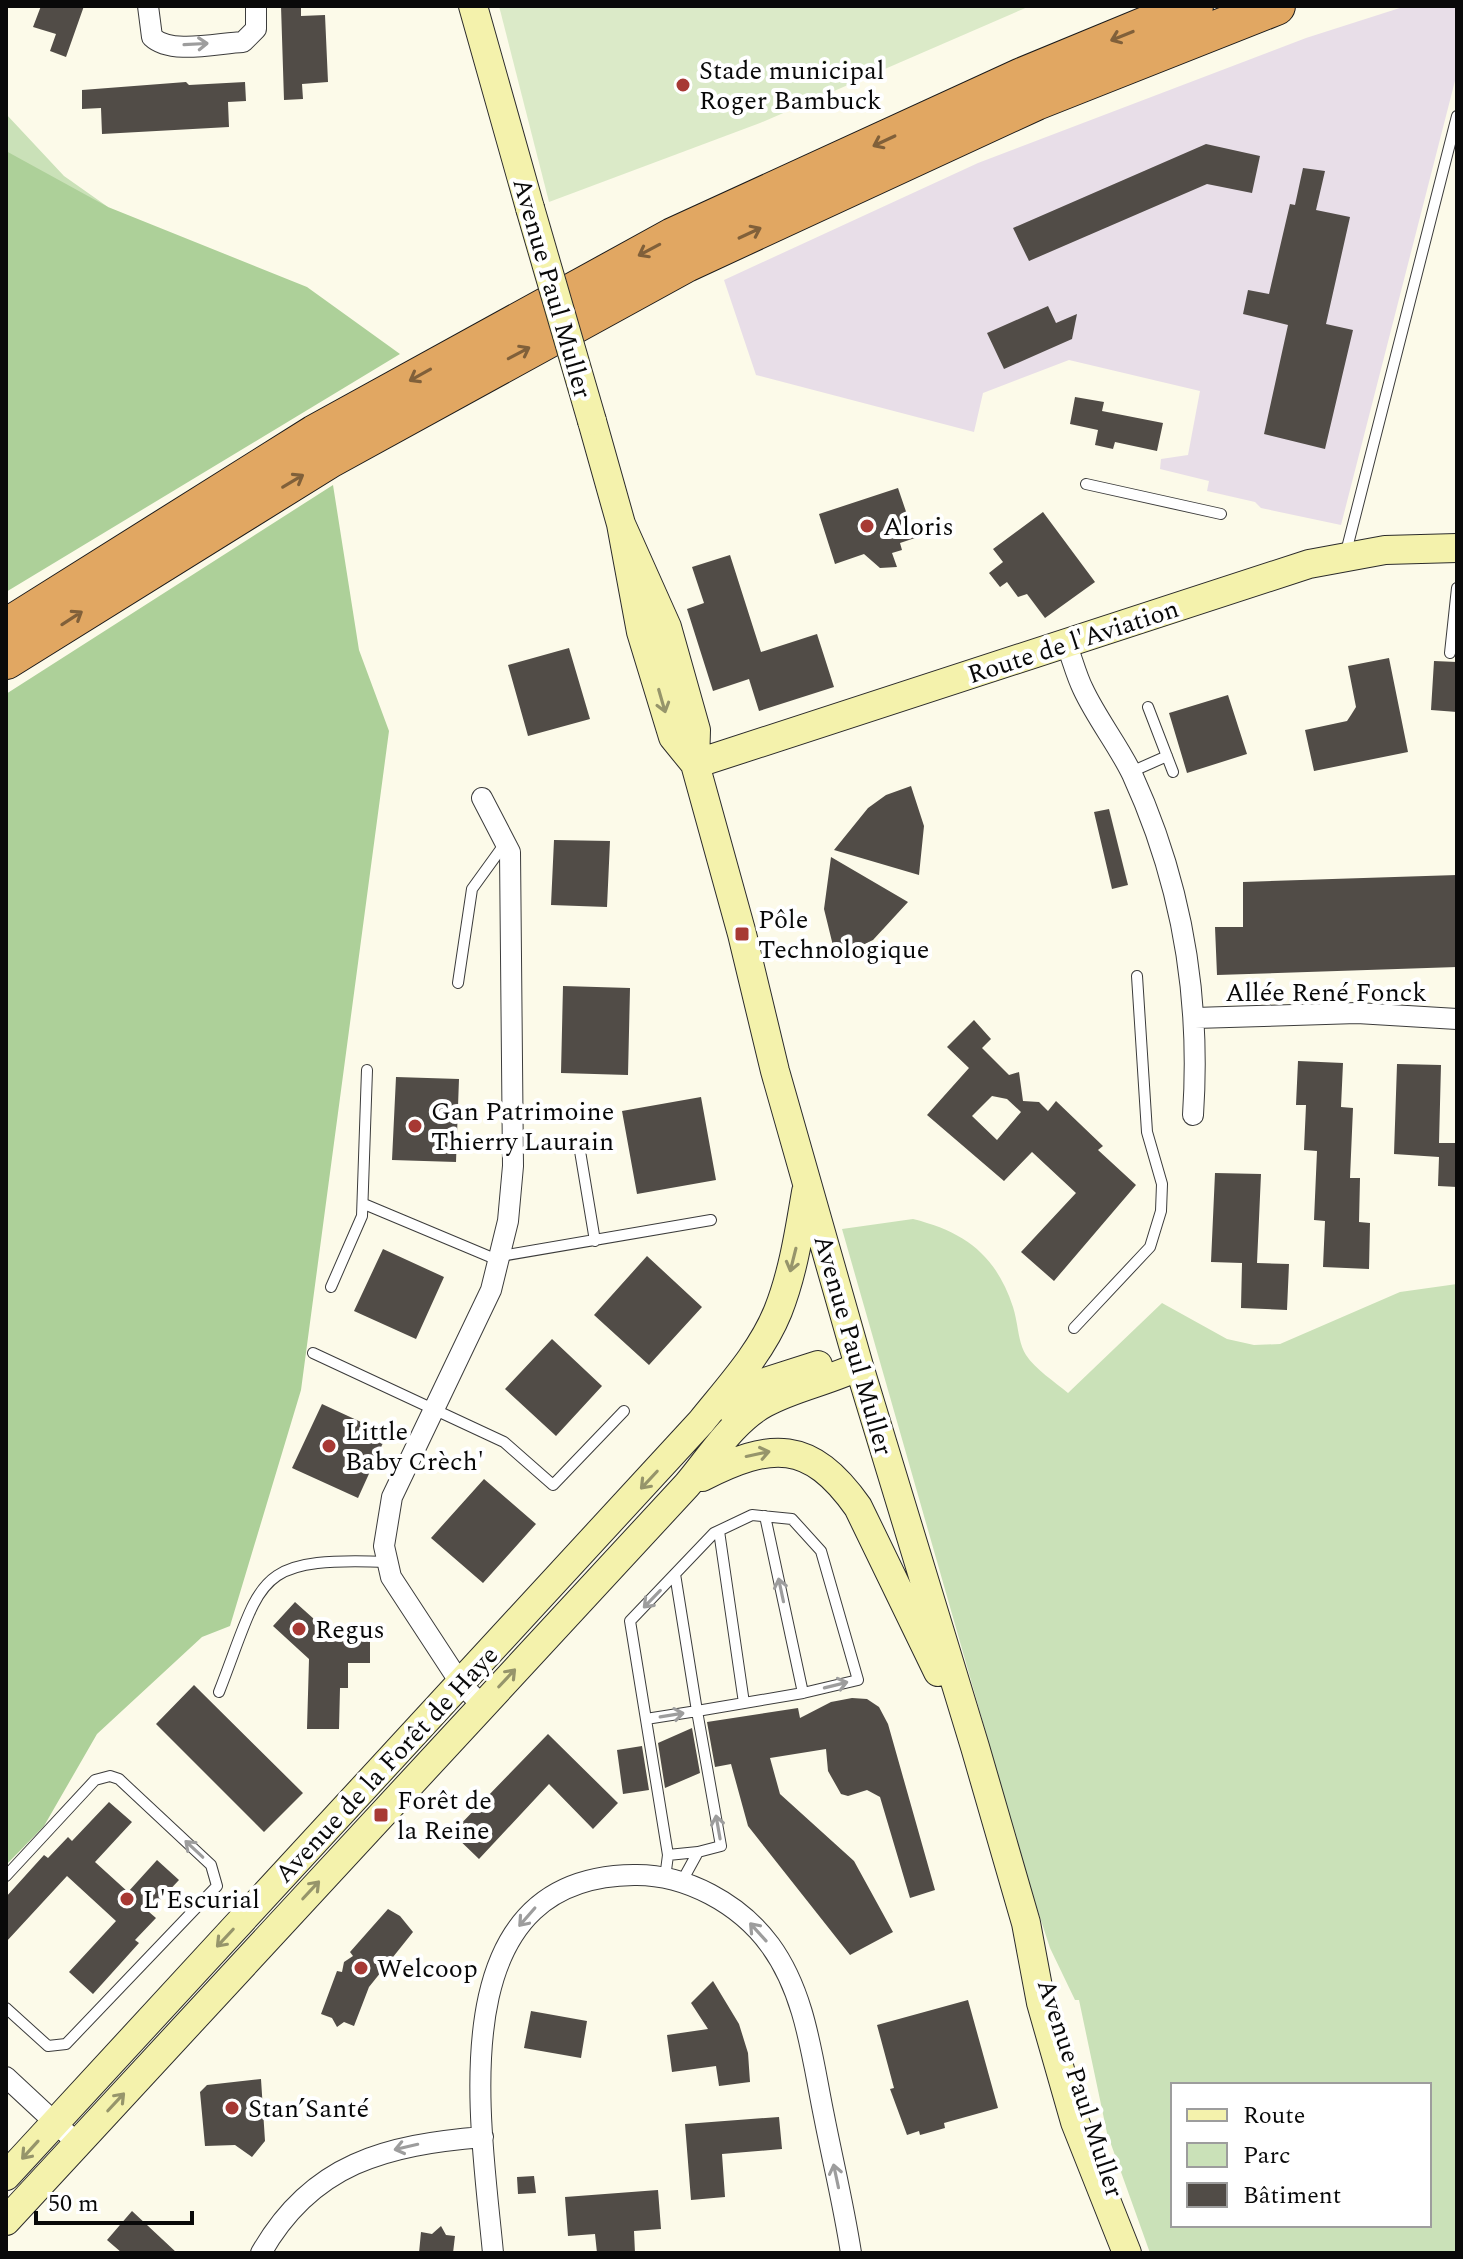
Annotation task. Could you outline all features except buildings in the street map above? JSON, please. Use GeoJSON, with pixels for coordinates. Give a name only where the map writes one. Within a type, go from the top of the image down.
{"type":"FeatureCollection","features":[{"type":"Feature","properties":{"kind":"highway"},"geometry":{"type":"LineString","coordinates":[[6,628],[315,434],[673,237],[1022,77],[1194,6]]}},
{"type":"Feature","properties":{"kind":"highway"},"geometry":{"type":"LineString","coordinates":[[6,660],[329,459],[686,263],[1036,101],[1276,6]]}},
{"type":"Feature","properties":{"kind":"street"},"geometry":{"type":"LineString","coordinates":[[148,6],[152,37],[163,44],[175,45],[243,42],[256,29],[256,6]]}},
{"type":"Feature","properties":{"kind":"street","name":"Avenue Paul Muller"},"geometry":{"type":"LineString","coordinates":[[473,6],[621,524],[667,627],[696,730],[695,764],[859,1366],[1026,1923],[1060,2013],[1135,2253]]}},
{"type":"Feature","properties":{"kind":"street","name":"Avenue Paul Muller"},"geometry":{"type":"LineString","coordinates":[[482,6],[487,51]]}},
{"type":"Feature","properties":{"kind":"street","name":"Route de l'Aviation"},"geometry":{"type":"LineString","coordinates":[[695,764],[1345,556],[1402,549],[1457,548]]}},
{"type":"Feature","properties":{"kind":"street"},"geometry":{"type":"LineString","coordinates":[[1066,643],[1083,690],[1131,772],[1155,829],[1176,894],[1195,1018],[1193,1115]]}},
{"type":"Feature","properties":{"kind":"street"},"geometry":{"type":"LineString","coordinates":[[482,798],[507,840],[510,852],[514,940],[513,1166],[501,1259],[491,1290],[392,1497],[384,1531],[391,1577],[461,1684],[482,1705]]}},
{"type":"Feature","properties":{"kind":"street","name":"Allée René Fonck"},"geometry":{"type":"LineString","coordinates":[[1195,1018],[1357,1013],[1457,1019]]}},
{"type":"Feature","properties":{"kind":"street","name":"Avenue de la Forêt de Haye"},"geometry":{"type":"LineString","coordinates":[[6,2176],[701,1422],[756,1352],[777,1312],[795,1260],[807,1183]]}},
{"type":"Feature","properties":{"kind":"street","name":"Avenue de la Forêt de Haye"},"geometry":{"type":"LineString","coordinates":[[701,1422],[756,1385],[779,1376],[824,1363],[859,1366]]}},
{"type":"Feature","properties":{"kind":"street","name":"Avenue de la Forêt de Haye"},"geometry":{"type":"LineString","coordinates":[[6,2221],[687,1485],[748,1414],[765,1403],[859,1366]]}},
{"type":"Feature","properties":{"kind":"street","name":"Avenue de la Forêt de Haye"},"geometry":{"type":"LineString","coordinates":[[687,1485],[737,1459],[764,1451],[799,1457],[826,1470],[841,1483],[858,1507],[975,1747]]}},
{"type":"Feature","properties":{"kind":"street"},"geometry":{"type":"LineString","coordinates":[[493,2253],[480,2060],[487,2007],[500,1959],[516,1930],[540,1903],[581,1882],[637,1875],[673,1881],[735,1910],[769,1944],[785,1970],[803,2015],[851,2253]]}},
{"type":"Feature","properties":{"kind":"street","name":"Avenue Paul Muller"},"geometry":{"type":"LineString","coordinates":[[1026,1923],[1041,2003],[1075,2122],[1111,2221],[1127,2253]]}},
{"type":"Feature","properties":{"kind":"street"},"geometry":{"type":"LineString","coordinates":[[6,2077],[77,2143]]}},
{"type":"Feature","properties":{"kind":"street"},"geometry":{"type":"LineString","coordinates":[[261,2253],[274,2229],[302,2196],[349,2166],[418,2144],[483,2137]]}},
{"type":"Feature","properties":{"kind":"lane"},"geometry":{"type":"LineString","coordinates":[[1345,556],[1457,116]]}},
{"type":"Feature","properties":{"kind":"lane"},"geometry":{"type":"LineString","coordinates":[[1086,484],[1221,514]]}},
{"type":"Feature","properties":{"kind":"lane"},"geometry":{"type":"LineString","coordinates":[[1450,653],[1454,587],[1457,588]]}},
{"type":"Feature","properties":{"kind":"lane"},"geometry":{"type":"LineString","coordinates":[[1148,707],[1173,772]]}},
{"type":"Feature","properties":{"kind":"lane"},"geometry":{"type":"LineString","coordinates":[[1131,772],[1167,756]]}},
{"type":"Feature","properties":{"kind":"lane"},"geometry":{"type":"LineString","coordinates":[[458,983],[472,889],[507,840]]}},
{"type":"Feature","properties":{"kind":"lane"},"geometry":{"type":"LineString","coordinates":[[1074,1328],[1150,1247],[1161,1211],[1162,1184],[1147,1132],[1137,976]]}},
{"type":"Feature","properties":{"kind":"lane"},"geometry":{"type":"LineString","coordinates":[[331,1287],[362,1216],[364,1204],[367,1070]]}},
{"type":"Feature","properties":{"kind":"lane"},"geometry":{"type":"LineString","coordinates":[[579,1145],[595,1241]]}},
{"type":"Feature","properties":{"kind":"lane"},"geometry":{"type":"LineString","coordinates":[[364,1204],[501,1259],[711,1220]]}},
{"type":"Feature","properties":{"kind":"lane"},"geometry":{"type":"LineString","coordinates":[[313,1353],[504,1442],[553,1485],[624,1411]]}},
{"type":"Feature","properties":{"kind":"lane"},"geometry":{"type":"LineString","coordinates":[[646,1719],[803,1693],[858,1680],[821,1551],[792,1519],[752,1515],[719,1531],[630,1621],[668,1855],[673,1881]]}},
{"type":"Feature","properties":{"kind":"lane"},"geometry":{"type":"LineString","coordinates":[[765,1516],[803,1693]]}},
{"type":"Feature","properties":{"kind":"lane"},"geometry":{"type":"LineString","coordinates":[[719,1531],[744,1703]]}},
{"type":"Feature","properties":{"kind":"lane"},"geometry":{"type":"LineString","coordinates":[[219,1692],[258,1592],[275,1575],[286,1568],[329,1560],[387,1562]]}},
{"type":"Feature","properties":{"kind":"lane"},"geometry":{"type":"LineString","coordinates":[[668,1855],[721,1846],[675,1574]]}},
{"type":"Feature","properties":{"kind":"lane"},"geometry":{"type":"LineString","coordinates":[[6,1876],[95,1780],[110,1776],[119,1779],[211,1865],[217,1886],[66,2044],[48,2046],[6,2008]]}},
{"type":"Feature","properties":{"kind":"lane"},"geometry":{"type":"LineString","coordinates":[[673,1881],[698,1852]]}},
{"type":"Feature","properties":{"kind":"shaded area"},"geometry":{"type":"Polygon","coordinates":[[[1406,6],[1457,6],[1457,73],[1341,525],[1261,508],[1255,502],[1207,491],[1209,481],[1160,469],[1161,459],[1188,455],[1200,391],[1069,360],[983,393],[974,432],[756,375],[724,280],[978,163],[1306,38],[1406,6]]]}},
{"type":"Feature","properties":{"kind":"green space","name":"Stade municipal Roger Bambuck"},"geometry":{"type":"Polygon","coordinates":[[[499,6],[1030,6],[760,123],[549,202],[499,6]]]}},
{"type":"Feature","properties":{"kind":"green space"},"geometry":{"type":"Polygon","coordinates":[[[6,114],[64,176],[108,207],[6,209],[6,114]]]}},
{"type":"Feature","properties":{"kind":"green space"},"geometry":{"type":"Polygon","coordinates":[[[6,151],[108,207],[307,287],[400,354],[6,592],[6,151]]]}},
{"type":"Feature","properties":{"kind":"green space"},"geometry":{"type":"Polygon","coordinates":[[[333,485],[359,650],[389,731],[301,1390],[230,1626],[202,1637],[97,1734],[44,1826],[6,1865],[6,694],[333,485]]]}},
{"type":"Feature","properties":{"kind":"green space"},"geometry":{"type":"Polygon","coordinates":[[[913,1219],[948,1231],[976,1248],[998,1273],[1006,1289],[1026,1355],[1068,1393],[1162,1303],[1227,1339],[1254,1345],[1280,1344],[1400,1292],[1457,1284],[1457,2253],[1150,2253],[1107,2133],[1079,2000],[1075,2000],[1050,1948],[842,1229],[913,1219]]]}},
{"type":"Feature","properties":{"kind":"place","name":"Stade municipal Roger Bambuck"},"geometry":{"type":"Point","coordinates":[683,85]}},
{"type":"Feature","properties":{"kind":"place","name":"Aloris"},"geometry":{"type":"Point","coordinates":[867,526]}},
{"type":"Feature","properties":{"kind":"place","name":"Pôle Technologique"},"geometry":{"type":"Point","coordinates":[742,934]}},
{"type":"Feature","properties":{"kind":"place","name":"Gan Patrimoine Thierry Laurain"},"geometry":{"type":"Point","coordinates":[415,1126]}},
{"type":"Feature","properties":{"kind":"place","name":"Little Baby Crèch'"},"geometry":{"type":"Point","coordinates":[329,1446]}},
{"type":"Feature","properties":{"kind":"place","name":"Regus"},"geometry":{"type":"Point","coordinates":[299,1629]}},
{"type":"Feature","properties":{"kind":"place","name":"Forêt de la Reine"},"geometry":{"type":"Point","coordinates":[381,1815]}},
{"type":"Feature","properties":{"kind":"place","name":"L'Escurial"},"geometry":{"type":"Point","coordinates":[127,1899]}},
{"type":"Feature","properties":{"kind":"place","name":"Welcoop"},"geometry":{"type":"Point","coordinates":[361,1968]}},
{"type":"Feature","properties":{"kind":"place","name":"Stan’Santé"},"geometry":{"type":"Point","coordinates":[232,2108]}}]}
